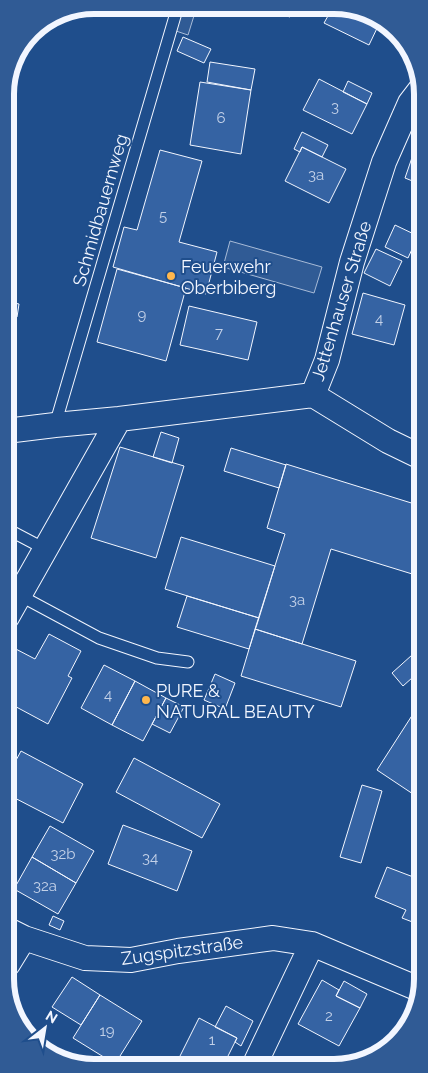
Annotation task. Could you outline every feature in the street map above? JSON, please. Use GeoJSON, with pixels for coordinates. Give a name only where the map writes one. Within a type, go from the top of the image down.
{"type":"FeatureCollection","features":[{"type":"Feature","properties":{"kind":"street","name":"Jettenhauser Straße"},"geometry":{"type":"LineString","coordinates":[[14,430],[313,395],[327,360],[352,262],[384,162],[414,98]]}},
{"type":"Feature","properties":{"kind":"street"},"geometry":{"type":"LineString","coordinates":[[313,395],[388,441],[414,454]]}},
{"type":"Feature","properties":{"kind":"street"},"geometry":{"type":"LineString","coordinates":[[14,605],[119,419]]}},
{"type":"Feature","properties":{"kind":"street","name":"Zugspitzstraße"},"geometry":{"type":"LineString","coordinates":[[16,934],[85,958],[130,960],[273,938],[312,944],[414,987]]}},
{"type":"Feature","properties":{"kind":"street"},"geometry":{"type":"LineString","coordinates":[[257,1059],[312,944]]}},
{"type":"Feature","properties":{"kind":"lane","name":"Schmidbauernweg"},"geometry":{"type":"LineString","coordinates":[[56,425],[176,14]]}},
{"type":"Feature","properties":{"kind":"lane"},"geometry":{"type":"LineString","coordinates":[[14,533],[46,549]]}},
{"type":"Feature","properties":{"kind":"lane"},"geometry":{"type":"LineString","coordinates":[[20,595],[99,638],[157,658],[188,662]]}},
{"type":"Feature","properties":{"kind":"shaded area"},"geometry":{"type":"Polygon","coordinates":[[[181,14],[195,14],[188,35],[176,31],[181,14]]]}},
{"type":"Feature","properties":{"kind":"shaded area"},"geometry":{"type":"Polygon","coordinates":[[[230,241],[322,267],[314,293],[223,267],[230,241]]]}},
{"type":"Feature","properties":{"kind":"building"},"geometry":{"type":"Polygon","coordinates":[[[280,14],[291,14],[290,17],[280,14]]]}},
{"type":"Feature","properties":{"kind":"building"},"geometry":{"type":"Polygon","coordinates":[[[329,14],[350,15],[378,26],[369,45],[324,23],[329,14]]]}},
{"type":"Feature","properties":{"kind":"building"},"geometry":{"type":"Polygon","coordinates":[[[183,37],[211,49],[204,63],[177,51],[183,37]]]}},
{"type":"Feature","properties":{"kind":"building"},"geometry":{"type":"Polygon","coordinates":[[[210,62],[255,69],[251,90],[207,82],[210,62]]]}},
{"type":"Feature","properties":{"kind":"building"},"geometry":{"type":"Polygon","coordinates":[[[319,79],[367,104],[352,134],[303,110],[319,79]]]}},
{"type":"Feature","properties":{"kind":"building"},"geometry":{"type":"Polygon","coordinates":[[[348,81],[372,93],[367,104],[343,92],[348,81]]]}},
{"type":"Feature","properties":{"kind":"building"},"geometry":{"type":"Polygon","coordinates":[[[200,82],[251,90],[241,154],[190,145],[200,82]]]}},
{"type":"Feature","properties":{"kind":"building"},"geometry":{"type":"Polygon","coordinates":[[[302,132],[328,145],[322,157],[302,147],[300,152],[294,149],[302,132]]]}},
{"type":"Feature","properties":{"kind":"building"},"geometry":{"type":"Polygon","coordinates":[[[302,147],[346,169],[329,203],[285,181],[302,147]]]}},
{"type":"Feature","properties":{"kind":"building"},"geometry":{"type":"Polygon","coordinates":[[[160,150],[202,161],[179,242],[217,252],[206,294],[113,267],[124,227],[137,230],[160,150]]]}},
{"type":"Feature","properties":{"kind":"building"},"geometry":{"type":"Polygon","coordinates":[[[414,152],[414,182],[405,178],[414,152]]]}},
{"type":"Feature","properties":{"kind":"building"},"geometry":{"type":"Polygon","coordinates":[[[395,225],[414,234],[414,245],[408,258],[385,247],[395,225]]]}},
{"type":"Feature","properties":{"kind":"building"},"geometry":{"type":"Polygon","coordinates":[[[376,249],[402,261],[390,286],[364,273],[376,249]]]}},
{"type":"Feature","properties":{"kind":"building"},"geometry":{"type":"Polygon","coordinates":[[[117,269],[186,288],[166,361],[97,342],[117,269]]]}},
{"type":"Feature","properties":{"kind":"building"},"geometry":{"type":"Polygon","coordinates":[[[363,293],[405,305],[394,345],[352,334],[363,293]]]}},
{"type":"Feature","properties":{"kind":"building"},"geometry":{"type":"Polygon","coordinates":[[[14,303],[19,304],[17,317],[14,316],[14,303]]]}},
{"type":"Feature","properties":{"kind":"building"},"geometry":{"type":"Polygon","coordinates":[[[189,306],[257,322],[248,360],[180,345],[189,306]]]}},
{"type":"Feature","properties":{"kind":"building"},"geometry":{"type":"Polygon","coordinates":[[[161,432],[179,438],[172,463],[153,457],[161,432]]]}},
{"type":"Feature","properties":{"kind":"building"},"geometry":{"type":"Polygon","coordinates":[[[120,447],[184,466],[156,558],[91,538],[120,447]]]}},
{"type":"Feature","properties":{"kind":"building"},"geometry":{"type":"Polygon","coordinates":[[[231,448],[286,465],[279,488],[224,471],[231,448]]]}},
{"type":"Feature","properties":{"kind":"building"},"geometry":{"type":"Polygon","coordinates":[[[286,464],[414,504],[414,575],[331,549],[302,644],[255,629],[285,534],[267,528],[286,464]]]}},
{"type":"Feature","properties":{"kind":"building"},"geometry":{"type":"Polygon","coordinates":[[[181,537],[275,566],[259,618],[165,589],[181,537]]]}},
{"type":"Feature","properties":{"kind":"building"},"geometry":{"type":"Polygon","coordinates":[[[187,596],[259,618],[249,649],[177,627],[187,596]]]}},
{"type":"Feature","properties":{"kind":"building"},"geometry":{"type":"Polygon","coordinates":[[[255,629],[356,661],[341,707],[241,676],[255,629]]]}},
{"type":"Feature","properties":{"kind":"building"},"geometry":{"type":"Polygon","coordinates":[[[49,634],[81,651],[68,676],[72,678],[48,724],[14,706],[14,648],[35,659],[49,634]]]}},
{"type":"Feature","properties":{"kind":"building"},"geometry":{"type":"Polygon","coordinates":[[[414,653],[414,676],[403,686],[392,673],[414,653]]]}},
{"type":"Feature","properties":{"kind":"building"},"geometry":{"type":"Polygon","coordinates":[[[104,665],[135,681],[112,725],[81,708],[104,665]]]}},
{"type":"Feature","properties":{"kind":"building"},"geometry":{"type":"Polygon","coordinates":[[[215,674],[235,683],[225,709],[204,700],[215,674]]]}},
{"type":"Feature","properties":{"kind":"building"},"geometry":{"type":"Polygon","coordinates":[[[135,681],[166,698],[143,741],[112,725],[135,681]]]}},
{"type":"Feature","properties":{"kind":"building"},"geometry":{"type":"Polygon","coordinates":[[[166,698],[184,707],[170,733],[152,724],[166,698]]]}},
{"type":"Feature","properties":{"kind":"building"},"geometry":{"type":"Polygon","coordinates":[[[414,712],[414,795],[377,770],[414,712]]]}},
{"type":"Feature","properties":{"kind":"building"},"geometry":{"type":"Polygon","coordinates":[[[21,751],[83,784],[63,823],[14,798],[14,764],[21,751]]]}},
{"type":"Feature","properties":{"kind":"building"},"geometry":{"type":"Polygon","coordinates":[[[134,758],[220,804],[202,838],[116,792],[134,758]]]}},
{"type":"Feature","properties":{"kind":"building"},"geometry":{"type":"Polygon","coordinates":[[[362,785],[382,791],[361,863],[340,857],[362,785]]]}},
{"type":"Feature","properties":{"kind":"building"},"geometry":{"type":"Polygon","coordinates":[[[123,825],[192,851],[177,891],[108,864],[123,825]]]}},
{"type":"Feature","properties":{"kind":"building"},"geometry":{"type":"Polygon","coordinates":[[[50,826],[94,851],[76,883],[32,857],[50,826]]]}},
{"type":"Feature","properties":{"kind":"building"},"geometry":{"type":"Polygon","coordinates":[[[32,857],[76,883],[58,914],[14,889],[32,857]]]}},
{"type":"Feature","properties":{"kind":"building"},"geometry":{"type":"Polygon","coordinates":[[[387,867],[414,877],[414,923],[402,918],[406,910],[375,897],[387,867]]]}},
{"type":"Feature","properties":{"kind":"building"},"geometry":{"type":"Polygon","coordinates":[[[53,916],[64,921],[60,930],[49,925],[53,916]]]}},
{"type":"Feature","properties":{"kind":"building"},"geometry":{"type":"Polygon","coordinates":[[[72,977],[100,995],[81,1025],[52,1007],[72,977]]]}},
{"type":"Feature","properties":{"kind":"building"},"geometry":{"type":"Polygon","coordinates":[[[322,980],[339,990],[336,996],[360,1008],[339,1046],[298,1024],[322,980]]]}},
{"type":"Feature","properties":{"kind":"building"},"geometry":{"type":"Polygon","coordinates":[[[344,981],[367,994],[360,1008],[336,996],[344,981]]]}},
{"type":"Feature","properties":{"kind":"building"},"geometry":{"type":"Polygon","coordinates":[[[100,995],[142,1021],[118,1059],[107,1059],[73,1038],[100,995]]]}},
{"type":"Feature","properties":{"kind":"building"},"geometry":{"type":"Polygon","coordinates":[[[226,1006],[253,1021],[241,1046],[235,1042],[237,1038],[215,1027],[226,1006]]]}},
{"type":"Feature","properties":{"kind":"building"},"geometry":{"type":"Polygon","coordinates":[[[199,1018],[237,1038],[226,1059],[178,1059],[199,1018]]]}},
{"type":"Feature","properties":{"kind":"place","name":"Feuerwehr Oberbiberg"},"geometry":{"type":"Point","coordinates":[171,276]}},
{"type":"Feature","properties":{"kind":"place","name":"PURE & NATURAL BEAUTY"},"geometry":{"type":"Point","coordinates":[146,700]}}]}
